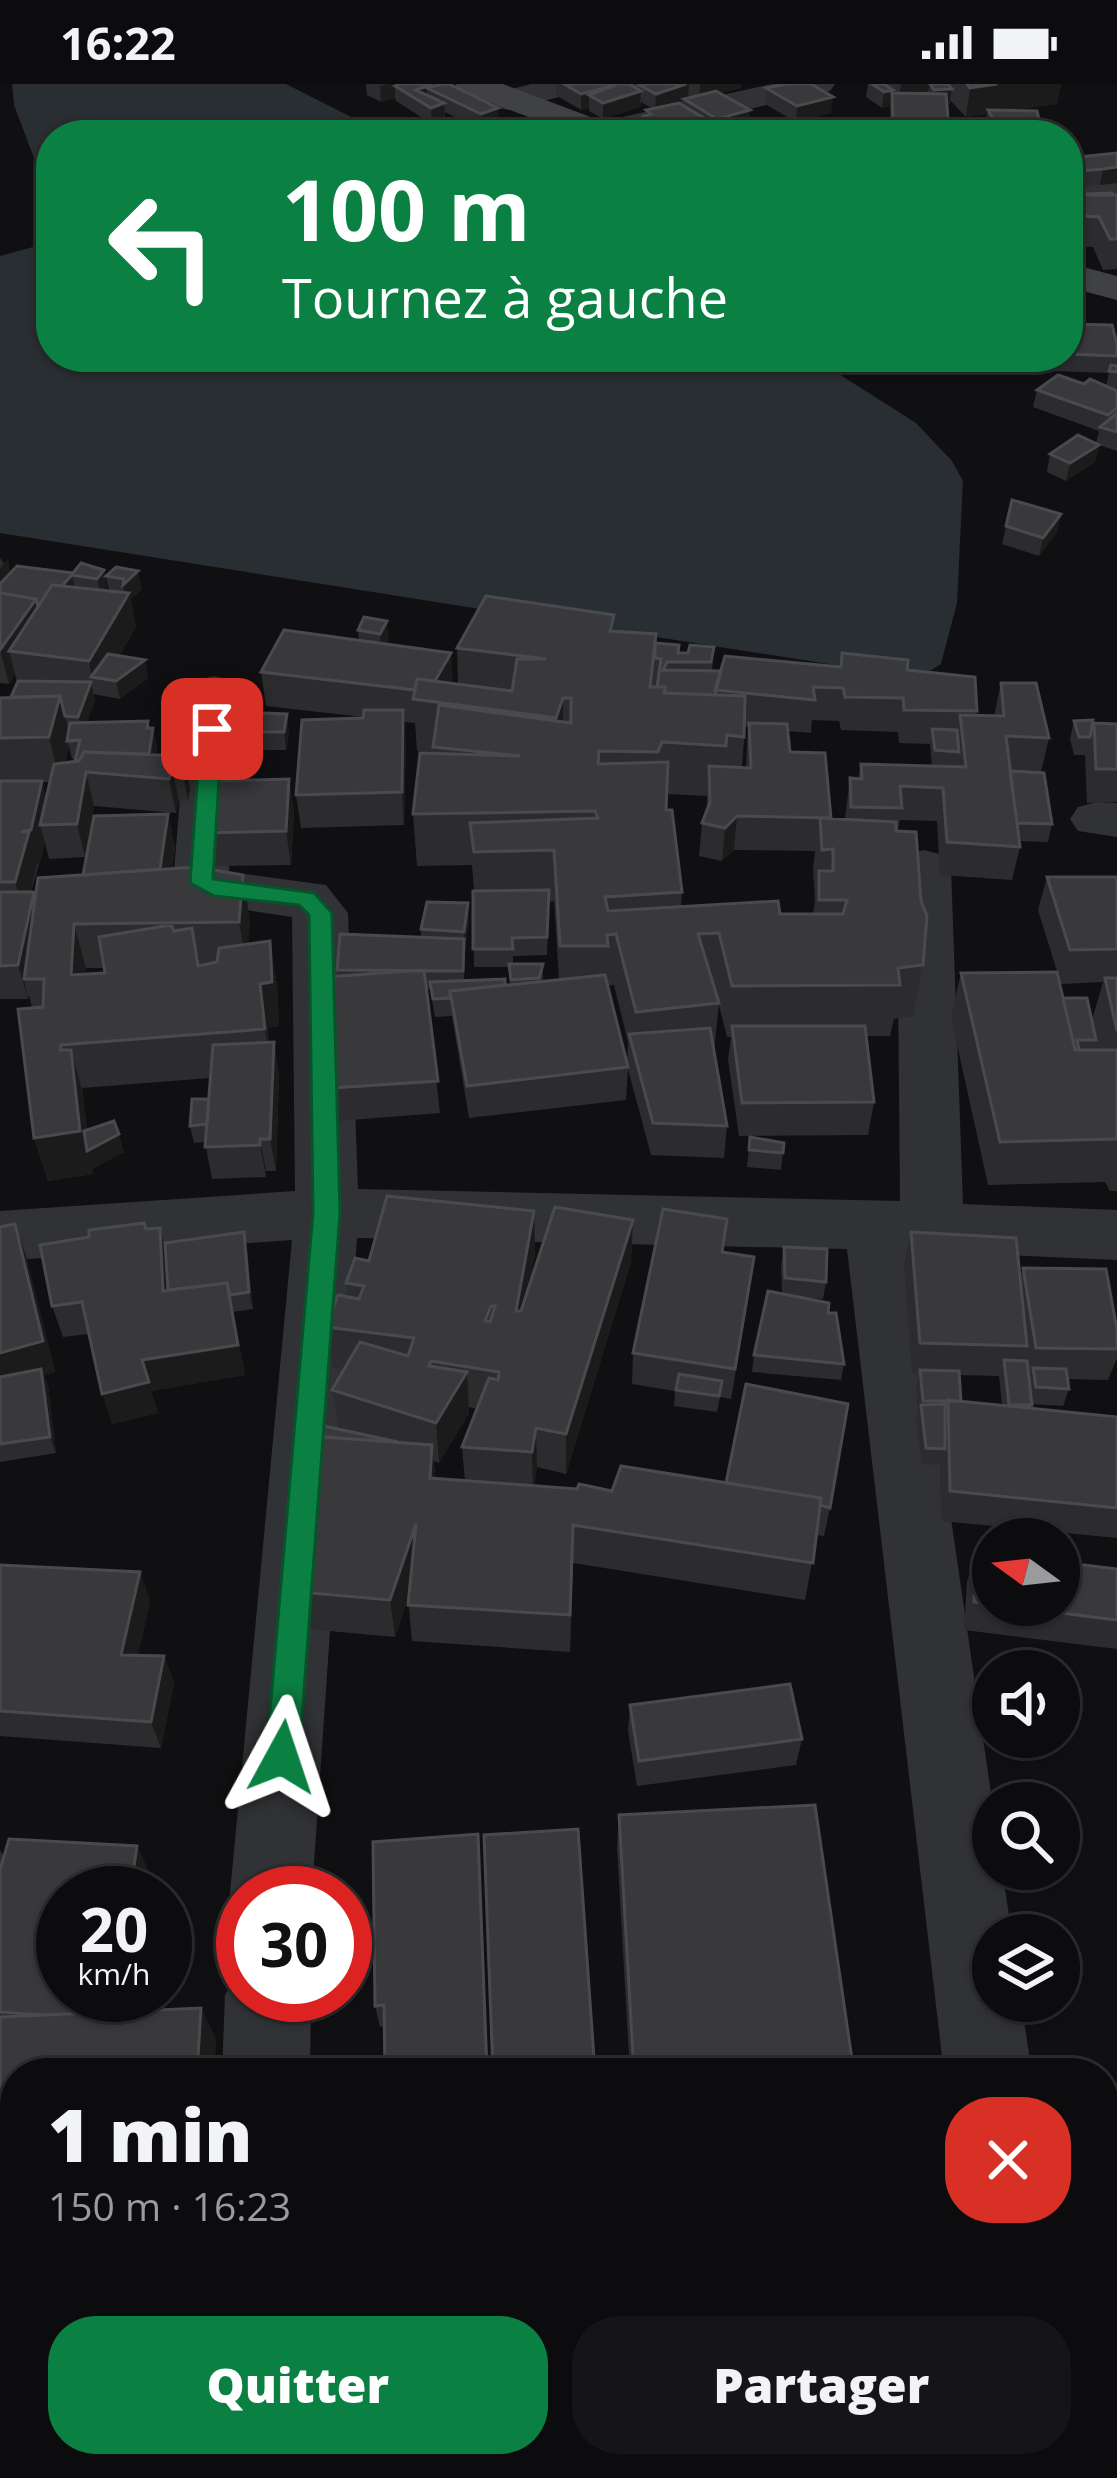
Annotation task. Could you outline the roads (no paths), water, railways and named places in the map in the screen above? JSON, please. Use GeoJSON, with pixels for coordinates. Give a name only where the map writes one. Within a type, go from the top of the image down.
{"type":"FeatureCollection","features":[{"type":"Feature","properties":{"kind":"main road"},"geometry":{"type":"LineString","coordinates":[[472,84],[564,120]]}},
{"type":"Feature","properties":{"kind":"main road"},"geometry":{"type":"LineString","coordinates":[[1083,279],[1117,288]]}},
{"type":"Feature","properties":{"kind":"street"},"geometry":{"type":"LineString","coordinates":[[508,100],[571,84]]}},
{"type":"Feature","properties":{"kind":"street"},"geometry":{"type":"LineString","coordinates":[[663,120],[818,84]]}},
{"type":"Feature","properties":{"kind":"street"},"geometry":{"type":"LineString","coordinates":[[1083,192],[1117,190]]}},
{"type":"Feature","properties":{"kind":"street"},"geometry":{"type":"LineString","coordinates":[[214,691],[201,883],[214,889],[306,898],[320,913],[327,1213],[273,1866]]}},
{"type":"Feature","properties":{"kind":"street"},"geometry":{"type":"LineString","coordinates":[[924,868],[904,1226],[987,2058]]}},
{"type":"Feature","properties":{"kind":"street"},"geometry":{"type":"LineString","coordinates":[[0,1236],[327,1213],[1117,1235]]}},
{"type":"Feature","properties":{"kind":"street"},"geometry":{"type":"LineString","coordinates":[[266,2058],[267,2022]]}}]}
